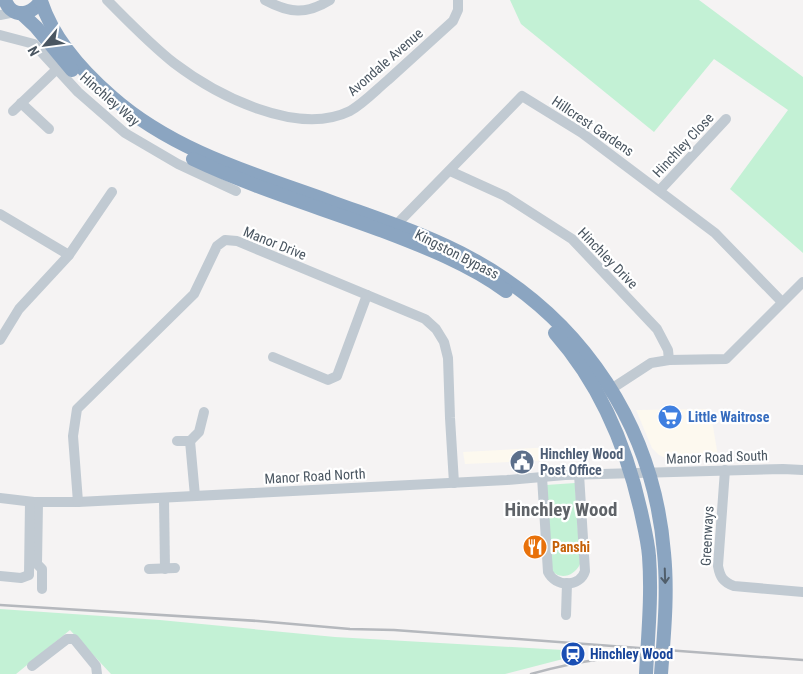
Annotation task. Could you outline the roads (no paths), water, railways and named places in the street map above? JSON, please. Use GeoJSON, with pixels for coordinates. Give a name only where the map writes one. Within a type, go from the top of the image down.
{"type":"FeatureCollection","features":[{"type":"Feature","properties":{"kind":"highway","name":"Kingston Bypass"},"geometry":{"type":"LineString","coordinates":[[5,0],[10,8],[36,27],[82,82],[105,103],[140,130],[180,153],[245,181],[408,240],[452,259],[498,285],[533,311],[550,328],[585,371],[603,401],[632,473],[649,555],[649,625],[646,674]]}},
{"type":"Feature","properties":{"kind":"highway","name":"Kingston Bypass"},"geometry":{"type":"LineString","coordinates":[[41,0],[46,16],[73,57],[99,86],[148,126],[174,141],[212,158],[396,225],[441,243],[475,260],[522,291],[575,342],[613,390],[630,422],[648,473],[661,527],[664,553],[665,625],[661,674]]}},
{"type":"Feature","properties":{"kind":"highway"},"geometry":{"type":"LineString","coordinates":[[18,12],[32,11],[41,0]]}},
{"type":"Feature","properties":{"kind":"highway"},"geometry":{"type":"LineString","coordinates":[[613,390],[636,461],[637,466],[632,473]]}},
{"type":"Feature","properties":{"kind":"highway"},"geometry":{"type":"LineString","coordinates":[[648,473],[643,478],[642,484],[649,520],[651,542],[649,555]]}},
{"type":"Feature","properties":{"kind":"street","name":"Avondale Avenue"},"geometry":{"type":"LineString","coordinates":[[108,0],[150,43],[175,64],[213,89],[258,109],[304,119],[321,119],[337,116],[352,110],[369,96],[453,21],[458,10],[458,0]]}},
{"type":"Feature","properties":{"kind":"street"},"geometry":{"type":"LineString","coordinates":[[265,0],[285,10],[299,12],[316,8],[330,0]]}},
{"type":"Feature","properties":{"kind":"street"},"geometry":{"type":"LineString","coordinates":[[0,15],[18,12]]}},
{"type":"Feature","properties":{"kind":"street","name":"Hinchley Way"},"geometry":{"type":"LineString","coordinates":[[0,35],[34,44],[78,92],[125,133],[178,164],[236,191]]}},
{"type":"Feature","properties":{"kind":"street"},"geometry":{"type":"LineString","coordinates":[[13,111],[57,69]]}},
{"type":"Feature","properties":{"kind":"street","name":"Hillcrest Gardens"},"geometry":{"type":"LineString","coordinates":[[396,225],[450,172],[522,96],[582,133],[715,233],[782,302]]}},
{"type":"Feature","properties":{"kind":"street"},"geometry":{"type":"LineString","coordinates":[[21,103],[49,130]]}},
{"type":"Feature","properties":{"kind":"street","name":"Hinchley Close"},"geometry":{"type":"LineString","coordinates":[[660,190],[726,119]]}},
{"type":"Feature","properties":{"kind":"street","name":"Hinchley Drive"},"geometry":{"type":"LineString","coordinates":[[450,172],[505,196],[572,239],[657,329],[668,350],[669,360]]}},
{"type":"Feature","properties":{"kind":"street"},"geometry":{"type":"LineString","coordinates":[[0,340],[20,309],[69,255],[112,192]]}},
{"type":"Feature","properties":{"kind":"street"},"geometry":{"type":"LineString","coordinates":[[0,214],[69,255]]}},
{"type":"Feature","properties":{"kind":"street","name":"Manor Drive"},"geometry":{"type":"LineString","coordinates":[[78,502],[73,436],[77,410],[194,294],[217,246],[225,240],[237,241],[425,319],[436,329],[444,342],[448,358],[454,483]]}},
{"type":"Feature","properties":{"kind":"street"},"geometry":{"type":"LineString","coordinates":[[603,401],[604,396],[651,363],[669,360],[726,359],[803,282]]}},
{"type":"Feature","properties":{"kind":"street"},"geometry":{"type":"LineString","coordinates":[[273,358],[328,380],[337,376],[367,295]]}},
{"type":"Feature","properties":{"kind":"street"},"geometry":{"type":"LineString","coordinates":[[176,441],[190,441],[199,432],[204,412]]}},
{"type":"Feature","properties":{"kind":"street"},"geometry":{"type":"LineString","coordinates":[[190,441],[195,496]]}},
{"type":"Feature","properties":{"kind":"street","name":"Greenways"},"geometry":{"type":"LineString","coordinates":[[725,470],[718,566],[719,575],[726,583],[734,586],[803,592]]}},
{"type":"Feature","properties":{"kind":"street","name":"Manor Road South"},"geometry":{"type":"LineString","coordinates":[[632,473],[803,470]]}},
{"type":"Feature","properties":{"kind":"street","name":"Manor Road North"},"geometry":{"type":"LineString","coordinates":[[0,498],[34,502],[78,502],[454,483],[579,474],[632,473]]}},
{"type":"Feature","properties":{"kind":"street"},"geometry":{"type":"LineString","coordinates":[[542,477],[548,572],[553,580],[567,584],[581,578],[585,571],[579,474]]}},
{"type":"Feature","properties":{"kind":"street"},"geometry":{"type":"LineString","coordinates":[[149,569],[170,568],[164,498]]}},
{"type":"Feature","properties":{"kind":"street"},"geometry":{"type":"LineString","coordinates":[[0,576],[21,578],[29,574],[34,502]]}},
{"type":"Feature","properties":{"kind":"street"},"geometry":{"type":"LineString","coordinates":[[34,502],[37,564],[42,570],[42,589]]}},
{"type":"Feature","properties":{"kind":"street"},"geometry":{"type":"LineString","coordinates":[[566,615],[567,584]]}},
{"type":"Feature","properties":{"kind":"street"},"geometry":{"type":"LineString","coordinates":[[32,666],[67,639],[74,639],[96,666],[97,674]]}},
{"type":"Feature","properties":{"kind":"railway"},"geometry":{"type":"LineString","coordinates":[[0,605],[258,621],[350,629],[394,630],[803,660]]}},
{"type":"Feature","properties":{"kind":"railway"},"geometry":{"type":"LineString","coordinates":[[531,674],[595,660],[661,655]]}},
{"type":"Feature","properties":{"kind":"place","name":"Little Waitrose"},"geometry":{"type":"Point","coordinates":[670,417]}},
{"type":"Feature","properties":{"kind":"place","name":"Hinchley Wood Post Office"},"geometry":{"type":"Point","coordinates":[522,462]}},
{"type":"Feature","properties":{"kind":"place","name":"Panshi"},"geometry":{"type":"Point","coordinates":[535,547]}},
{"type":"Feature","properties":{"kind":"place","name":"Hinchley Wood"},"geometry":{"type":"Point","coordinates":[573,654]}},
{"type":"Feature","properties":{"kind":"district","name":"Hinchley Wood"},"geometry":{"type":"Point","coordinates":[561,509]}}]}
